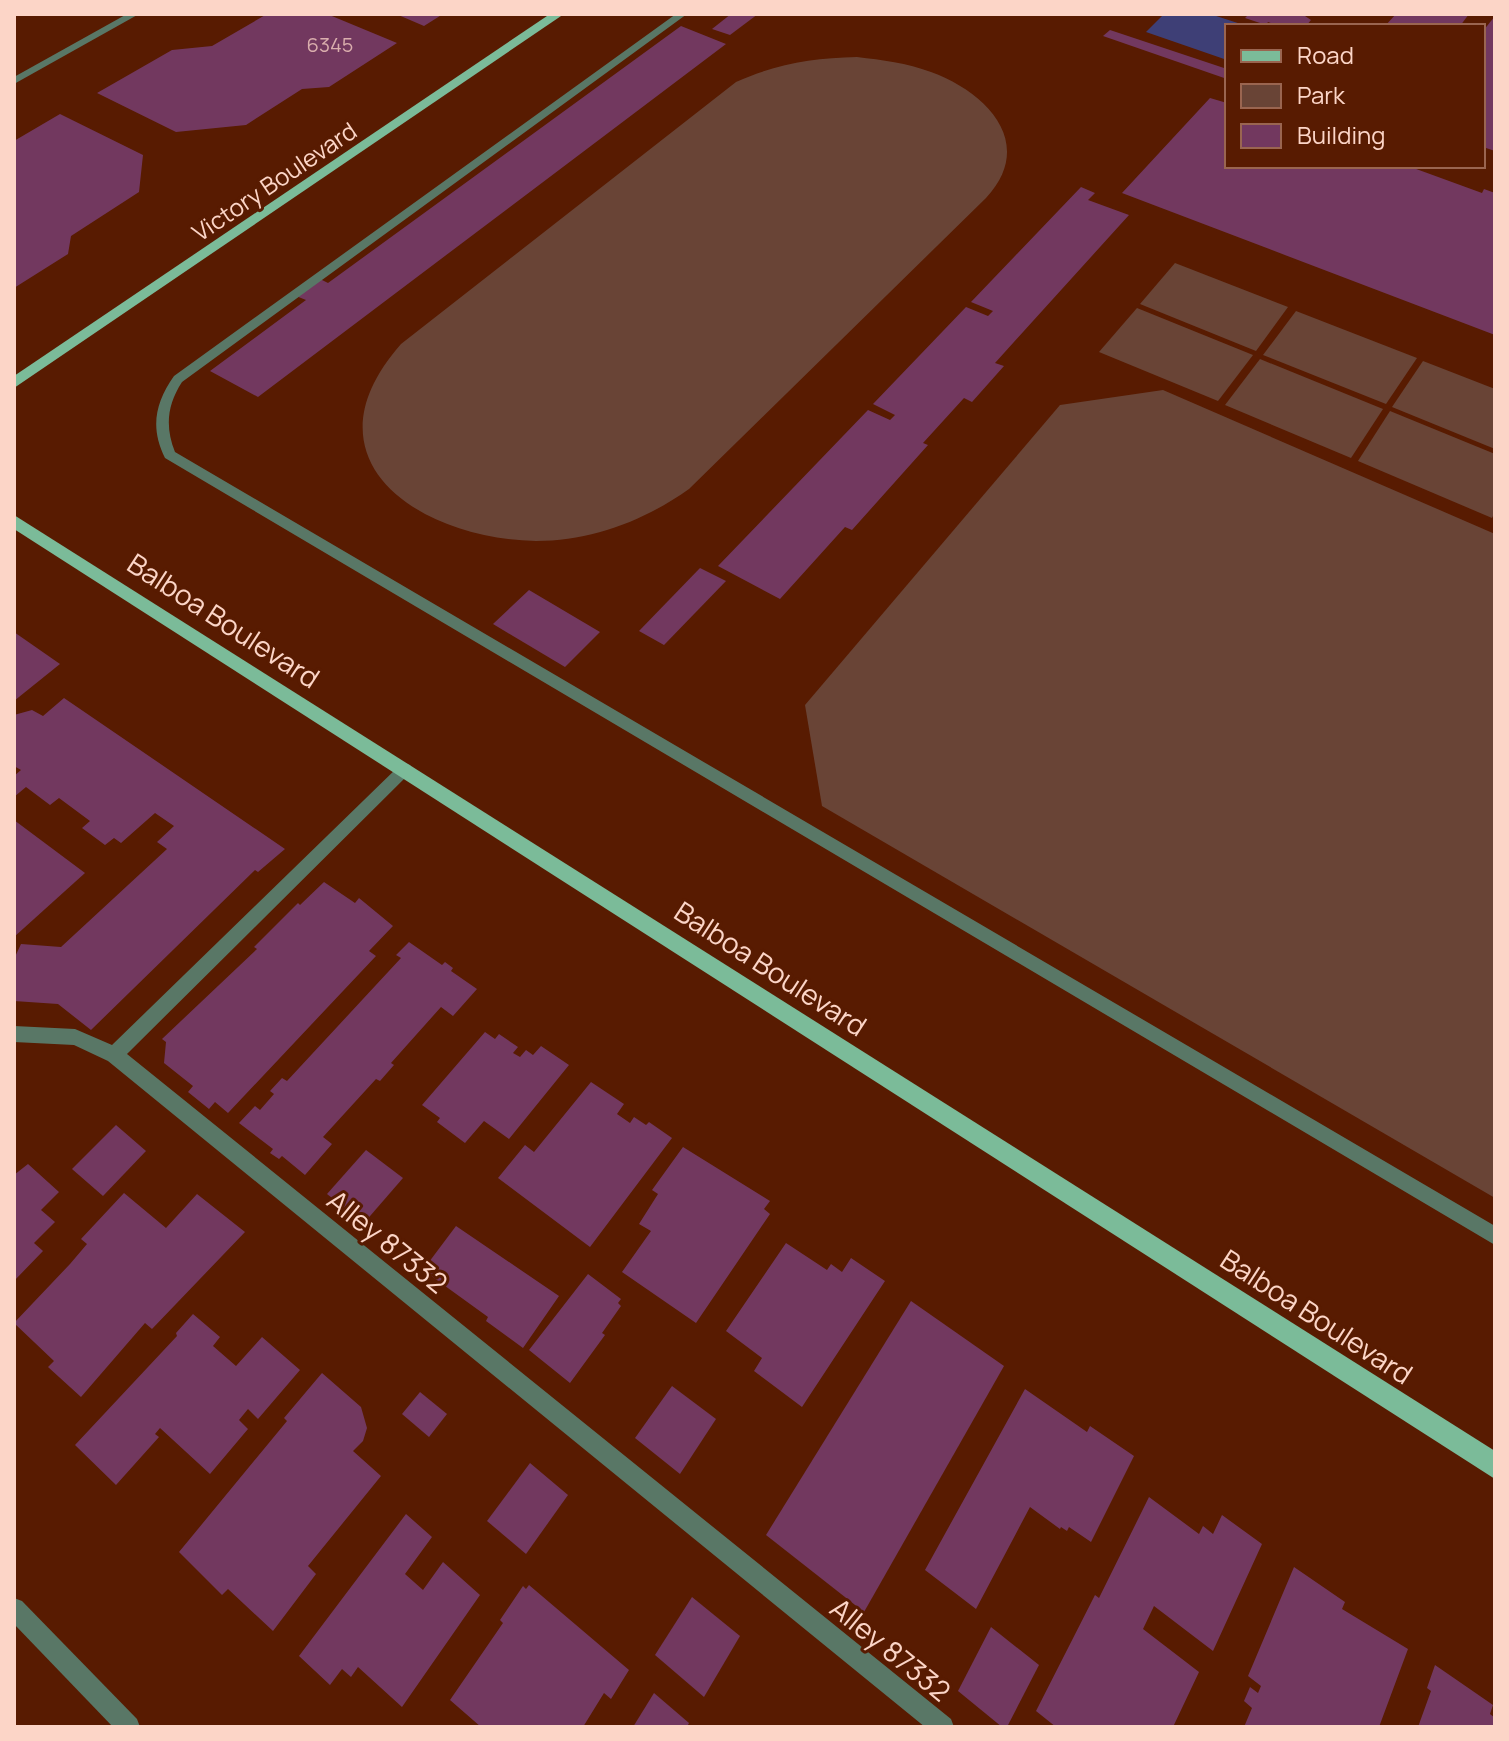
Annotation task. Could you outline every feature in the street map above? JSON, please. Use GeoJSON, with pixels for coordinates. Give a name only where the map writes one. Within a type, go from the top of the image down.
{"type":"FeatureCollection","features":[{"type":"Feature","properties":{"kind":"main road","name":"Victory Boulevard"},"geometry":{"type":"LineString","coordinates":[[14,383],[558,14]]}},
{"type":"Feature","properties":{"kind":"main road","name":"Balboa Boulevard"},"geometry":{"type":"LineString","coordinates":[[14,521],[1495,1466]]}},
{"type":"Feature","properties":{"kind":"street"},"geometry":{"type":"LineString","coordinates":[[14,81],[134,14]]}},
{"type":"Feature","properties":{"kind":"street"},"geometry":{"type":"LineString","coordinates":[[682,14],[178,379],[163,400],[162,438],[170,455],[190,470],[1495,1236]]}},
{"type":"Feature","properties":{"kind":"street"},"geometry":{"type":"LineString","coordinates":[[114,1055],[405,769]]}},
{"type":"Feature","properties":{"kind":"street","name":"Alley 87332"},"geometry":{"type":"LineString","coordinates":[[14,1034],[75,1037],[114,1055],[943,1727]]}},
{"type":"Feature","properties":{"kind":"street"},"geometry":{"type":"LineString","coordinates":[[14,1609],[129,1727]]}},
{"type":"Feature","properties":{"kind":"green space"},"geometry":{"type":"Polygon","coordinates":[[[857,57],[922,69],[970,92],[986,106],[1006,139],[1007,158],[1001,178],[986,198],[689,489],[654,511],[616,527],[577,537],[536,541],[493,537],[452,526],[415,508],[387,485],[368,457],[363,423],[373,386],[401,344],[736,82],[795,63],[857,57]]]}},
{"type":"Feature","properties":{"kind":"green space"},"geometry":{"type":"Polygon","coordinates":[[[1175,263],[1288,307],[1256,351],[1140,304],[1175,263]]]}},
{"type":"Feature","properties":{"kind":"green space"},"geometry":{"type":"Polygon","coordinates":[[[1137,308],[1253,355],[1218,401],[1099,352],[1137,308]]]}},
{"type":"Feature","properties":{"kind":"green space"},"geometry":{"type":"Polygon","coordinates":[[[1296,311],[1417,358],[1386,404],[1263,355],[1296,311]]]}},
{"type":"Feature","properties":{"kind":"green space"},"geometry":{"type":"Polygon","coordinates":[[[1260,359],[1383,409],[1351,458],[1225,405],[1260,359]]]}},
{"type":"Feature","properties":{"kind":"green space"},"geometry":{"type":"Polygon","coordinates":[[[1423,361],[1495,389],[1495,449],[1392,407],[1423,361]]]}},
{"type":"Feature","properties":{"kind":"green space"},"geometry":{"type":"Polygon","coordinates":[[[1163,390],[1495,534],[1495,1198],[822,806],[805,705],[1060,405],[1163,390]]]}},
{"type":"Feature","properties":{"kind":"green space"},"geometry":{"type":"Polygon","coordinates":[[[1390,411],[1495,454],[1495,512],[1492,518],[1358,461],[1390,411]]]}},
{"type":"Feature","properties":{"kind":"shaded area"},"geometry":{"type":"Polygon","coordinates":[[[1164,14],[1210,14],[1241,24],[1225,24],[1225,59],[1146,32],[1164,14]]]}},
{"type":"Feature","properties":{"kind":"building"},"geometry":{"type":"Polygon","coordinates":[[[267,14],[327,14],[397,43],[329,87],[302,89],[246,125],[176,132],[97,93],[172,50],[212,46],[267,14]]]}},
{"type":"Feature","properties":{"kind":"building"},"geometry":{"type":"Polygon","coordinates":[[[396,14],[443,14],[424,26],[396,14]]]}},
{"type":"Feature","properties":{"kind":"building"},"geometry":{"type":"Polygon","coordinates":[[[731,14],[758,14],[730,35],[712,29],[731,14]]]}},
{"type":"Feature","properties":{"kind":"building"},"geometry":{"type":"Polygon","coordinates":[[[1249,14],[1302,14],[1311,20],[1308,24],[1263,24],[1245,18],[1249,14]]]}},
{"type":"Feature","properties":{"kind":"building"},"geometry":{"type":"Polygon","coordinates":[[[1396,14],[1469,14],[1462,24],[1387,24],[1396,14]]]}},
{"type":"Feature","properties":{"kind":"building"},"geometry":{"type":"Polygon","coordinates":[[[1495,16],[1495,151],[1485,148],[1485,28],[1495,16]]]}},
{"type":"Feature","properties":{"kind":"building"},"geometry":{"type":"Polygon","coordinates":[[[681,26],[726,44],[258,397],[210,371],[306,300],[296,296],[320,279],[328,283],[681,26]]]}},
{"type":"Feature","properties":{"kind":"building"},"geometry":{"type":"Polygon","coordinates":[[[1110,30],[1225,68],[1225,78],[1103,36],[1110,30]]]}},
{"type":"Feature","properties":{"kind":"building"},"geometry":{"type":"Polygon","coordinates":[[[1210,98],[1225,102],[1225,168],[1413,168],[1482,193],[1484,189],[1495,193],[1495,335],[1122,193],[1210,98]]]}},
{"type":"Feature","properties":{"kind":"building"},"geometry":{"type":"Polygon","coordinates":[[[60,114],[143,155],[139,192],[71,236],[68,254],[14,288],[14,141],[60,114]]]}},
{"type":"Feature","properties":{"kind":"building"},"geometry":{"type":"Polygon","coordinates":[[[1081,187],[1095,193],[1088,200],[1129,215],[995,363],[1004,366],[972,402],[964,398],[923,443],[928,445],[852,530],[845,527],[780,599],[718,566],[868,410],[890,420],[895,415],[873,404],[966,307],[988,316],[993,311],[971,302],[1081,187]]]}},
{"type":"Feature","properties":{"kind":"building"},"geometry":{"type":"Polygon","coordinates":[[[700,568],[726,581],[664,645],[639,631],[700,568]]]}},
{"type":"Feature","properties":{"kind":"building"},"geometry":{"type":"Polygon","coordinates":[[[529,590],[600,632],[565,667],[493,624],[529,590]]]}},
{"type":"Feature","properties":{"kind":"building"},"geometry":{"type":"Polygon","coordinates":[[[14,632],[60,664],[14,701],[14,632]]]}},
{"type":"Feature","properties":{"kind":"building"},"geometry":{"type":"Polygon","coordinates":[[[64,698],[285,849],[258,872],[255,870],[91,1030],[58,1004],[14,1001],[14,959],[21,944],[61,947],[167,849],[157,842],[174,826],[155,813],[121,843],[114,838],[105,845],[82,828],[90,821],[59,798],[50,805],[26,787],[14,797],[14,776],[21,770],[14,766],[14,715],[32,710],[43,716],[64,698]]]}},
{"type":"Feature","properties":{"kind":"building"},"geometry":{"type":"Polygon","coordinates":[[[14,820],[85,873],[14,937],[14,820]]]}},
{"type":"Feature","properties":{"kind":"building"},"geometry":{"type":"Polygon","coordinates":[[[324,882],[355,903],[359,898],[393,926],[369,951],[376,956],[228,1113],[215,1102],[209,1109],[188,1092],[193,1086],[164,1063],[166,1042],[162,1039],[257,949],[254,947],[298,903],[300,905],[324,882]]]}},
{"type":"Feature","properties":{"kind":"building"},"geometry":{"type":"Polygon","coordinates":[[[409,942],[442,965],[445,962],[453,968],[451,971],[477,989],[453,1016],[441,1007],[391,1063],[394,1065],[380,1081],[376,1079],[323,1137],[332,1144],[305,1175],[282,1156],[279,1159],[270,1153],[273,1149],[239,1123],[255,1106],[260,1110],[274,1094],[270,1091],[282,1078],[287,1081],[401,958],[396,955],[409,942]]]}},
{"type":"Feature","properties":{"kind":"building"},"geometry":{"type":"Polygon","coordinates":[[[485,1032],[495,1039],[499,1034],[518,1047],[513,1053],[520,1057],[526,1050],[533,1055],[541,1046],[569,1065],[509,1139],[484,1121],[465,1143],[437,1122],[440,1118],[422,1105],[485,1032]]]}},
{"type":"Feature","properties":{"kind":"building"},"geometry":{"type":"Polygon","coordinates":[[[591,1082],[624,1104],[617,1114],[630,1123],[634,1117],[646,1125],[649,1122],[672,1138],[590,1247],[498,1178],[525,1145],[534,1152],[591,1082]]]}},
{"type":"Feature","properties":{"kind":"building"},"geometry":{"type":"Polygon","coordinates":[[[116,1125],[146,1151],[103,1196],[72,1169],[116,1125]]]}},
{"type":"Feature","properties":{"kind":"building"},"geometry":{"type":"Polygon","coordinates":[[[683,1147],[770,1201],[764,1209],[770,1214],[696,1323],[622,1272],[651,1231],[639,1224],[658,1194],[652,1190],[683,1147]]]}},
{"type":"Feature","properties":{"kind":"building"},"geometry":{"type":"Polygon","coordinates":[[[366,1150],[403,1178],[364,1223],[327,1194],[366,1150]]]}},
{"type":"Feature","properties":{"kind":"building"},"geometry":{"type":"Polygon","coordinates":[[[28,1164],[59,1192],[41,1210],[55,1222],[34,1243],[43,1251],[14,1281],[14,1175],[28,1164]]]}},
{"type":"Feature","properties":{"kind":"building"},"geometry":{"type":"Polygon","coordinates":[[[124,1193],[166,1228],[197,1194],[245,1232],[152,1329],[145,1323],[81,1397],[48,1367],[54,1361],[14,1323],[87,1244],[81,1239],[124,1193]]]}},
{"type":"Feature","properties":{"kind":"building"},"geometry":{"type":"Polygon","coordinates":[[[456,1226],[559,1296],[523,1348],[486,1321],[488,1317],[423,1270],[456,1226]]]}},
{"type":"Feature","properties":{"kind":"building"},"geometry":{"type":"Polygon","coordinates":[[[786,1243],[827,1270],[831,1264],[842,1272],[851,1258],[885,1281],[802,1407],[754,1371],[762,1358],[726,1331],[786,1243]]]}},
{"type":"Feature","properties":{"kind":"building"},"geometry":{"type":"Polygon","coordinates":[[[588,1274],[621,1299],[618,1303],[621,1306],[602,1333],[605,1335],[570,1383],[529,1350],[588,1274]]]}},
{"type":"Feature","properties":{"kind":"building"},"geometry":{"type":"Polygon","coordinates":[[[911,1301],[1004,1366],[864,1612],[766,1535],[911,1301]]]}},
{"type":"Feature","properties":{"kind":"building"},"geometry":{"type":"Polygon","coordinates":[[[193,1314],[220,1337],[213,1346],[236,1366],[262,1337],[300,1370],[258,1419],[248,1409],[239,1420],[248,1429],[210,1474],[160,1428],[155,1434],[159,1437],[116,1485],[75,1445],[177,1336],[176,1333],[193,1314]]]}},
{"type":"Feature","properties":{"kind":"building"},"geometry":{"type":"Polygon","coordinates":[[[322,1373],[361,1407],[367,1428],[363,1441],[353,1451],[381,1476],[308,1566],[316,1574],[273,1631],[228,1589],[222,1595],[179,1552],[287,1421],[284,1418],[322,1373]]]}},
{"type":"Feature","properties":{"kind":"building"},"geometry":{"type":"Polygon","coordinates":[[[672,1386],[716,1419],[680,1474],[635,1438],[672,1386]]]}},
{"type":"Feature","properties":{"kind":"building"},"geometry":{"type":"Polygon","coordinates":[[[1025,1389],[1087,1432],[1090,1426],[1134,1456],[1091,1542],[1069,1527],[1067,1531],[1060,1529],[1030,1507],[976,1609],[925,1570],[1025,1389]]]}},
{"type":"Feature","properties":{"kind":"building"},"geometry":{"type":"Polygon","coordinates":[[[420,1392],[447,1414],[429,1437],[402,1414],[420,1392]]]}},
{"type":"Feature","properties":{"kind":"building"},"geometry":{"type":"Polygon","coordinates":[[[530,1463],[568,1495],[526,1554],[487,1521],[530,1463]]]}},
{"type":"Feature","properties":{"kind":"building"},"geometry":{"type":"Polygon","coordinates":[[[1149,1497],[1199,1534],[1203,1526],[1213,1534],[1222,1515],[1262,1544],[1213,1651],[1154,1606],[1143,1629],[1199,1672],[1173,1727],[1056,1727],[1036,1711],[1095,1595],[1099,1598],[1149,1497]]]}},
{"type":"Feature","properties":{"kind":"building"},"geometry":{"type":"Polygon","coordinates":[[[406,1514],[432,1537],[405,1574],[423,1590],[443,1562],[480,1595],[402,1707],[358,1667],[351,1677],[342,1669],[330,1685],[299,1656],[406,1514]]]}},
{"type":"Feature","properties":{"kind":"building"},"geometry":{"type":"Polygon","coordinates":[[[1294,1567],[1345,1602],[1342,1609],[1408,1649],[1379,1727],[1244,1727],[1252,1708],[1244,1701],[1250,1687],[1258,1693],[1261,1686],[1248,1676],[1294,1567]]]}},
{"type":"Feature","properties":{"kind":"building"},"geometry":{"type":"Polygon","coordinates":[[[529,1585],[629,1670],[611,1699],[604,1693],[583,1727],[481,1727],[450,1700],[503,1623],[500,1620],[523,1586],[526,1589],[529,1585]]]}},
{"type":"Feature","properties":{"kind":"building"},"geometry":{"type":"Polygon","coordinates":[[[692,1597],[740,1636],[704,1697],[655,1655],[692,1597]]]}},
{"type":"Feature","properties":{"kind":"building"},"geometry":{"type":"Polygon","coordinates":[[[991,1627],[1039,1665],[1007,1727],[1002,1727],[958,1691],[991,1627]]]}},
{"type":"Feature","properties":{"kind":"building"},"geometry":{"type":"Polygon","coordinates":[[[1435,1665],[1493,1705],[1490,1714],[1495,1718],[1495,1727],[1418,1727],[1431,1691],[1427,1688],[1435,1665]]]}},
{"type":"Feature","properties":{"kind":"building"},"geometry":{"type":"Polygon","coordinates":[[[654,1693],[689,1723],[687,1727],[633,1727],[654,1693]]]}}]}
